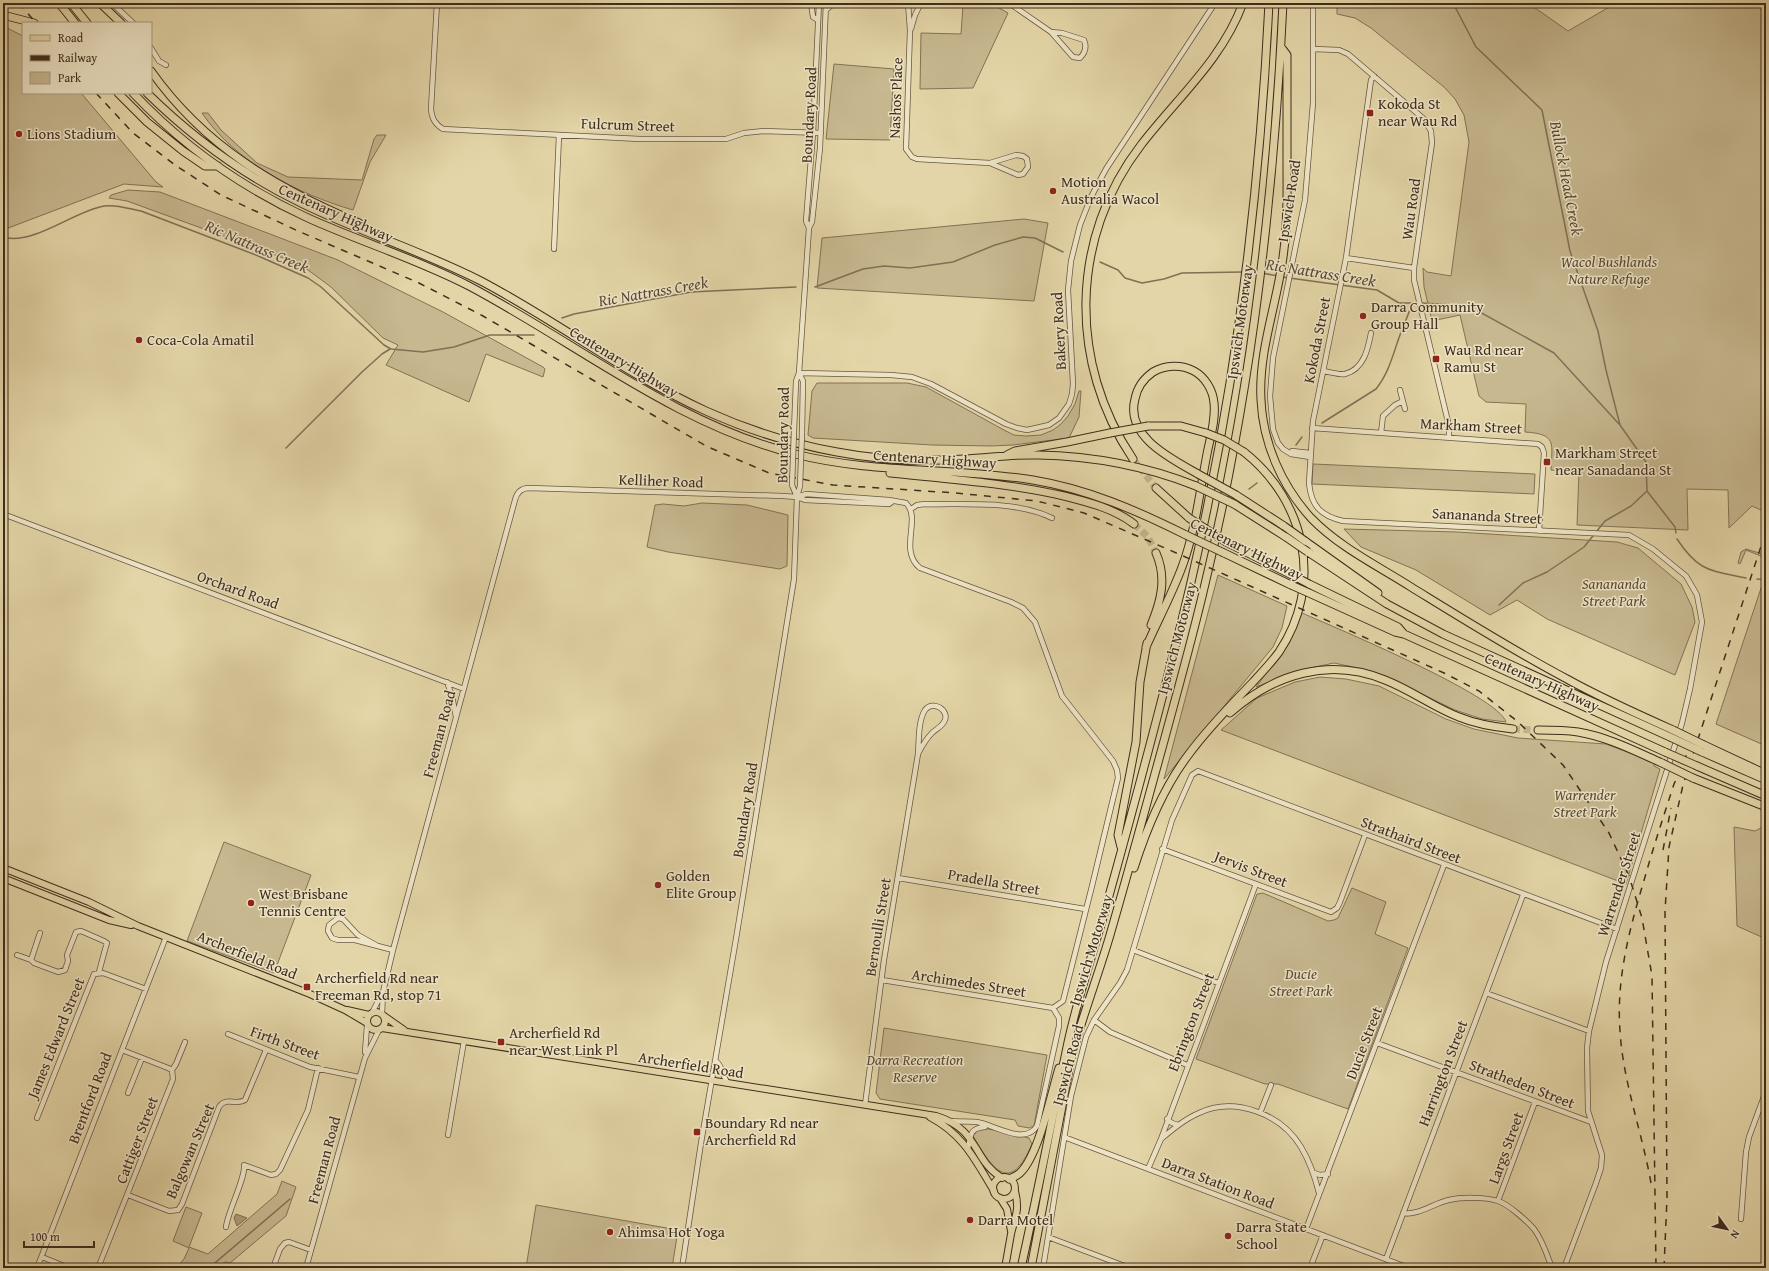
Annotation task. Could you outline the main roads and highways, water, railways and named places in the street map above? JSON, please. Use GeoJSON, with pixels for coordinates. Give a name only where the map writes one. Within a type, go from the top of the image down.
{"type":"FeatureCollection","features":[{"type":"Feature","properties":{"kind":"highway"},"geometry":{"type":"LineString","coordinates":[[59,3],[74,22]]}},
{"type":"Feature","properties":{"kind":"highway"},"geometry":{"type":"LineString","coordinates":[[71,3],[86,22]]}},
{"type":"Feature","properties":{"kind":"highway"},"geometry":{"type":"LineString","coordinates":[[100,3],[120,22]]}},
{"type":"Feature","properties":{"kind":"highway"},"geometry":{"type":"LineString","coordinates":[[1132,459],[1120,440],[1106,411],[1096,384],[1089,352],[1086,333],[1085,298],[1092,245],[1102,213],[1123,171],[1141,144],[1211,62],[1229,33],[1242,3]]}},
{"type":"Feature","properties":{"kind":"highway","name":"Ipswich Motorway"},"geometry":{"type":"LineString","coordinates":[[1021,1268],[1052,1124],[1065,1053],[1172,663],[1205,520],[1227,403],[1248,261],[1260,137],[1269,3]]}},
{"type":"Feature","properties":{"kind":"highway","name":"Ipswich Motorway"},"geometry":{"type":"LineString","coordinates":[[1032,1268],[1071,1059],[1077,1037],[1096,984],[1123,892],[1208,571],[1237,432],[1260,282],[1275,135],[1283,3]]}},
{"type":"Feature","properties":{"kind":"highway"},"geometry":{"type":"LineString","coordinates":[[3,15],[31,22]]}},
{"type":"Feature","properties":{"kind":"highway"},"geometry":{"type":"LineString","coordinates":[[1281,47],[1287,55],[1288,200],[1283,263],[1262,368],[1261,401],[1263,420],[1269,446],[1282,477],[1297,501],[1312,519],[1347,548],[1519,653],[1575,684],[1673,730],[1703,748],[1766,774]]}},
{"type":"Feature","properties":{"kind":"highway"},"geometry":{"type":"LineString","coordinates":[[152,72],[173,100],[192,120],[216,142],[241,161],[276,183],[311,202],[411,245],[417,251]]}},
{"type":"Feature","properties":{"kind":"highway"},"geometry":{"type":"LineString","coordinates":[[119,94],[151,125],[183,151],[205,166],[219,166]]}},
{"type":"Feature","properties":{"kind":"highway","name":"Centenary Highway"},"geometry":{"type":"LineString","coordinates":[[134,94],[166,125],[219,166],[259,192],[292,210],[421,264],[468,286],[660,399],[703,422],[742,438],[785,452],[822,460],[861,466],[1006,477],[1054,484],[1090,493],[1113,501],[1186,534],[1308,593],[1395,632],[1404,634],[1766,796]]}},
{"type":"Feature","properties":{"kind":"highway","name":"Centenary Highway"},"geometry":{"type":"LineString","coordinates":[[148,94],[175,120],[208,147],[262,182],[324,214],[417,251],[497,290],[681,399],[723,418],[757,431],[809,446],[837,452],[879,458],[936,460],[1055,455],[1097,459],[1143,469],[1196,486],[1234,504],[1387,604],[1458,642],[1670,737],[1703,748],[1766,780]]}},
{"type":"Feature","properties":{"kind":"highway"},"geometry":{"type":"LineString","coordinates":[[1146,647],[1177,580],[1186,556],[1206,458],[1215,404],[1212,391],[1208,384],[1197,373],[1177,366],[1162,368],[1147,377],[1138,388],[1133,409],[1142,433],[1156,448],[1198,474],[1236,495],[1284,526],[1382,596],[1387,604]]}},
{"type":"Feature","properties":{"kind":"highway"},"geometry":{"type":"LineString","coordinates":[[1003,456],[1015,450],[1148,426],[1180,426],[1206,433],[1224,440],[1244,452],[1271,478],[1291,508],[1302,543],[1304,577],[1300,607],[1293,627],[1283,645],[1268,665],[1219,718],[1188,755],[1164,792],[1145,835],[1128,887],[1123,892]]}},
{"type":"Feature","properties":{"kind":"highway"},"geometry":{"type":"LineString","coordinates":[[861,466],[870,471],[1011,485],[1037,490],[1080,500],[1124,517],[1134,524]]}},
{"type":"Feature","properties":{"kind":"highway"},"geometry":{"type":"LineString","coordinates":[[1156,488],[1189,518],[1226,542],[1398,627],[1404,634]]}},
{"type":"Feature","properties":{"kind":"highway"},"geometry":{"type":"LineString","coordinates":[[1121,849],[1118,835],[1136,742],[1140,682],[1150,629],[1161,594],[1161,568],[1156,553]]}},
{"type":"Feature","properties":{"kind":"highway"},"geometry":{"type":"LineString","coordinates":[[1219,718],[1229,714],[1253,694],[1278,680],[1316,670],[1340,670],[1362,673],[1386,680],[1459,717],[1489,726],[1513,728]]}},
{"type":"Feature","properties":{"kind":"highway"},"geometry":{"type":"LineString","coordinates":[[1538,730],[1564,731],[1592,735],[1617,743],[1694,778],[1766,807]]}},
{"type":"Feature","properties":{"kind":"highway"},"geometry":{"type":"LineString","coordinates":[[1006,1178],[1021,1172],[1033,1151],[1065,1053]]}},
{"type":"Feature","properties":{"kind":"main road","name":"Archerfield Road"},"geometry":{"type":"LineString","coordinates":[[3,868],[91,903],[138,926],[310,994],[345,1010],[367,1024]]}},
{"type":"Feature","properties":{"kind":"main road","name":"Archerfield Road"},"geometry":{"type":"LineString","coordinates":[[3,878],[109,920],[138,926]]}},
{"type":"Feature","properties":{"kind":"main road","name":"Archerfield Road"},"geometry":{"type":"LineString","coordinates":[[345,1010],[370,1014]]}},
{"type":"Feature","properties":{"kind":"main road"},"geometry":{"type":"LineString","coordinates":[[377,1012],[383,1015],[385,1023],[381,1029],[374,1030],[367,1024],[370,1014],[377,1012]]}},
{"type":"Feature","properties":{"kind":"main road","name":"Archerfield Road"},"geometry":{"type":"LineString","coordinates":[[383,1015],[405,1031]]}},
{"type":"Feature","properties":{"kind":"main road","name":"Archerfield Road"},"geometry":{"type":"LineString","coordinates":[[381,1029],[405,1031],[711,1082],[936,1116],[951,1122],[969,1136],[989,1168],[1006,1178]]}},
{"type":"Feature","properties":{"kind":"main road","name":"Archerfield Road"},"geometry":{"type":"LineString","coordinates":[[925,1114],[947,1127],[968,1148],[994,1191]]}},
{"type":"Feature","properties":{"kind":"main road"},"geometry":{"type":"LineString","coordinates":[[1005,1268],[1016,1219],[1017,1208],[1014,1184],[1006,1178],[996,1181],[994,1191],[1007,1209],[1012,1233]]}},
{"type":"Feature","properties":{"kind":"main road"},"geometry":{"type":"LineString","coordinates":[[1000,1198],[1007,1199],[1015,1191]]}},
{"type":"Feature","properties":{"kind":"waterway","name":"Bullock Head Creek"},"geometry":{"type":"LineString","coordinates":[[1453,3],[1476,47],[1542,110],[1570,251],[1598,331],[1620,425],[1646,462],[1647,491],[1675,527],[1676,533]]}},
{"type":"Feature","properties":{"kind":"waterway","name":"Ric Nattrass Creek"},"geometry":{"type":"LineString","coordinates":[[3,237],[27,237],[54,227],[92,209],[104,206],[123,207],[141,211],[256,255],[308,278],[321,287],[384,345],[391,349],[423,352],[454,347],[490,335],[534,335]]}},
{"type":"Feature","properties":{"kind":"waterway","name":"Ric Nattrass Creek"},"geometry":{"type":"LineString","coordinates":[[815,287],[863,269],[884,266],[910,268],[953,262],[995,245],[1023,237],[1035,238],[1063,252]]}},
{"type":"Feature","properties":{"kind":"waterway","name":"Ric Nattrass Creek"},"geometry":{"type":"LineString","coordinates":[[1100,262],[1118,270],[1125,278],[1142,283],[1164,279],[1182,273],[1243,272]]}},
{"type":"Feature","properties":{"kind":"waterway","name":"Ric Nattrass Creek"},"geometry":{"type":"LineString","coordinates":[[1249,272],[1259,273]]}},
{"type":"Feature","properties":{"kind":"waterway","name":"Ric Nattrass Creek"},"geometry":{"type":"LineString","coordinates":[[1262,273],[1278,276]]}},
{"type":"Feature","properties":{"kind":"waterway","name":"Ric Nattrass Creek"},"geometry":{"type":"LineString","coordinates":[[1282,277],[1377,290],[1399,303],[1418,303]]}},
{"type":"Feature","properties":{"kind":"waterway","name":"Ric Nattrass Creek"},"geometry":{"type":"LineString","coordinates":[[562,318],[574,314],[691,292],[796,287]]}},
{"type":"Feature","properties":{"kind":"waterway"},"geometry":{"type":"LineString","coordinates":[[1322,423],[1376,389],[1393,356],[1412,303]]}},
{"type":"Feature","properties":{"kind":"waterway","name":"Ric Nattrass Creek"},"geometry":{"type":"LineString","coordinates":[[1422,303],[1469,306],[1554,353],[1619,424]]}},
{"type":"Feature","properties":{"kind":"waterway"},"geometry":{"type":"LineString","coordinates":[[286,448],[362,372],[382,354],[390,349]]}},
{"type":"Feature","properties":{"kind":"waterway"},"geometry":{"type":"LineString","coordinates":[[1296,445],[1302,437]]}},
{"type":"Feature","properties":{"kind":"waterway"},"geometry":{"type":"LineString","coordinates":[[1249,489],[1257,483]]}},
{"type":"Feature","properties":{"kind":"waterway"},"geometry":{"type":"LineString","coordinates":[[1499,605],[1523,583],[1547,572],[1584,547],[1605,521],[1631,506],[1647,491]]}},
{"type":"Feature","properties":{"kind":"waterway","name":"Bullock Head Creek"},"geometry":{"type":"LineString","coordinates":[[1677,539],[1692,558],[1706,568],[1746,578]]}},
{"type":"Feature","properties":{"kind":"waterway","name":"Bullock Head Creek"},"geometry":{"type":"LineString","coordinates":[[1757,579],[1766,580]]}},
{"type":"Feature","properties":{"kind":"waterway"},"geometry":{"type":"LineString","coordinates":[[209,1268],[290,1199]]}},
{"type":"Feature","properties":{"kind":"tunnel"},"geometry":{"type":"LineString","coordinates":[[1133,459],[1156,488]]}},
{"type":"Feature","properties":{"kind":"tunnel"},"geometry":{"type":"LineString","coordinates":[[1134,524],[1148,537],[1156,553]]}},
{"type":"Feature","properties":{"kind":"tunnel"},"geometry":{"type":"LineString","coordinates":[[1513,729],[1538,730]]}},
{"type":"Feature","properties":{"kind":"railway"},"geometry":{"type":"LineString","coordinates":[[19,3],[35,22]]}},
{"type":"Feature","properties":{"kind":"railway"},"geometry":{"type":"LineString","coordinates":[[97,94],[133,133],[175,165],[221,195],[298,231],[419,283],[483,316],[706,446],[769,473],[833,485],[956,493],[1037,501],[1084,513],[1444,673],[1479,691],[1517,721],[1563,765],[1609,833],[1629,876],[1642,918],[1652,976],[1656,1268]]}},
{"type":"Feature","properties":{"kind":"railway"},"geometry":{"type":"LineString","coordinates":[[1664,1268],[1667,1198],[1665,911],[1669,847],[1683,785],[1766,531]]}},
{"type":"Feature","properties":{"kind":"railway"},"geometry":{"type":"LineString","coordinates":[[1651,1183],[1625,1069],[1620,1031],[1620,992],[1625,953],[1639,896],[1674,784],[1688,750]]}},
{"type":"Feature","properties":{"kind":"railway"},"geometry":{"type":"LineString","coordinates":[[1663,850],[1671,808]]}},
{"type":"Feature","properties":{"kind":"place","name":"Kokoda St near Wau Rd"},"geometry":{"type":"Point","coordinates":[1370,113]}},
{"type":"Feature","properties":{"kind":"place","name":"Lions Stadium"},"geometry":{"type":"Point","coordinates":[19,134]}},
{"type":"Feature","properties":{"kind":"place","name":"Motion Australia Wacol"},"geometry":{"type":"Point","coordinates":[1053,191]}},
{"type":"Feature","properties":{"kind":"place","name":"Darra Community Group Hall"},"geometry":{"type":"Point","coordinates":[1363,316]}},
{"type":"Feature","properties":{"kind":"place","name":"Coca-Cola Amatil"},"geometry":{"type":"Point","coordinates":[139,340]}},
{"type":"Feature","properties":{"kind":"place","name":"Wau Rd near Ramu St"},"geometry":{"type":"Point","coordinates":[1436,359]}},
{"type":"Feature","properties":{"kind":"place","name":"Markham Street near Sanadanda St"},"geometry":{"type":"Point","coordinates":[1547,462]}},
{"type":"Feature","properties":{"kind":"place","name":"Golden Elite Group"},"geometry":{"type":"Point","coordinates":[658,885]}},
{"type":"Feature","properties":{"kind":"place","name":"West Brisbane Tennis Centre"},"geometry":{"type":"Point","coordinates":[251,903]}},
{"type":"Feature","properties":{"kind":"place","name":"Archerfield Rd near Freeman Rd, stop 71"},"geometry":{"type":"Point","coordinates":[307,987]}},
{"type":"Feature","properties":{"kind":"place","name":"Archerfield Rd near West Link Pl"},"geometry":{"type":"Point","coordinates":[501,1042]}},
{"type":"Feature","properties":{"kind":"place","name":"Boundary Rd near Archerfield Rd"},"geometry":{"type":"Point","coordinates":[697,1132]}},
{"type":"Feature","properties":{"kind":"place","name":"Darra Motel"},"geometry":{"type":"Point","coordinates":[970,1220]}},
{"type":"Feature","properties":{"kind":"place","name":"Ahimsa Hot Yoga"},"geometry":{"type":"Point","coordinates":[610,1232]}},
{"type":"Feature","properties":{"kind":"place","name":"Darra State School"},"geometry":{"type":"Point","coordinates":[1228,1236]}},
{"type":"Feature","properties":{"kind":"park label","name":"Wacol Bushlands Nature Refuge"},"geometry":{"type":"Point","coordinates":[1609,270]}},
{"type":"Feature","properties":{"kind":"park label","name":"Sanananda Street Park"},"geometry":{"type":"Point","coordinates":[1614,592]}},
{"type":"Feature","properties":{"kind":"park label","name":"Warrender Street Park"},"geometry":{"type":"Point","coordinates":[1585,804]}},
{"type":"Feature","properties":{"kind":"park label","name":"Ducie Street Park"},"geometry":{"type":"Point","coordinates":[1301,982]}},
{"type":"Feature","properties":{"kind":"park label","name":"Darra Recreation Reserve"},"geometry":{"type":"Point","coordinates":[915,1068]}}]}
